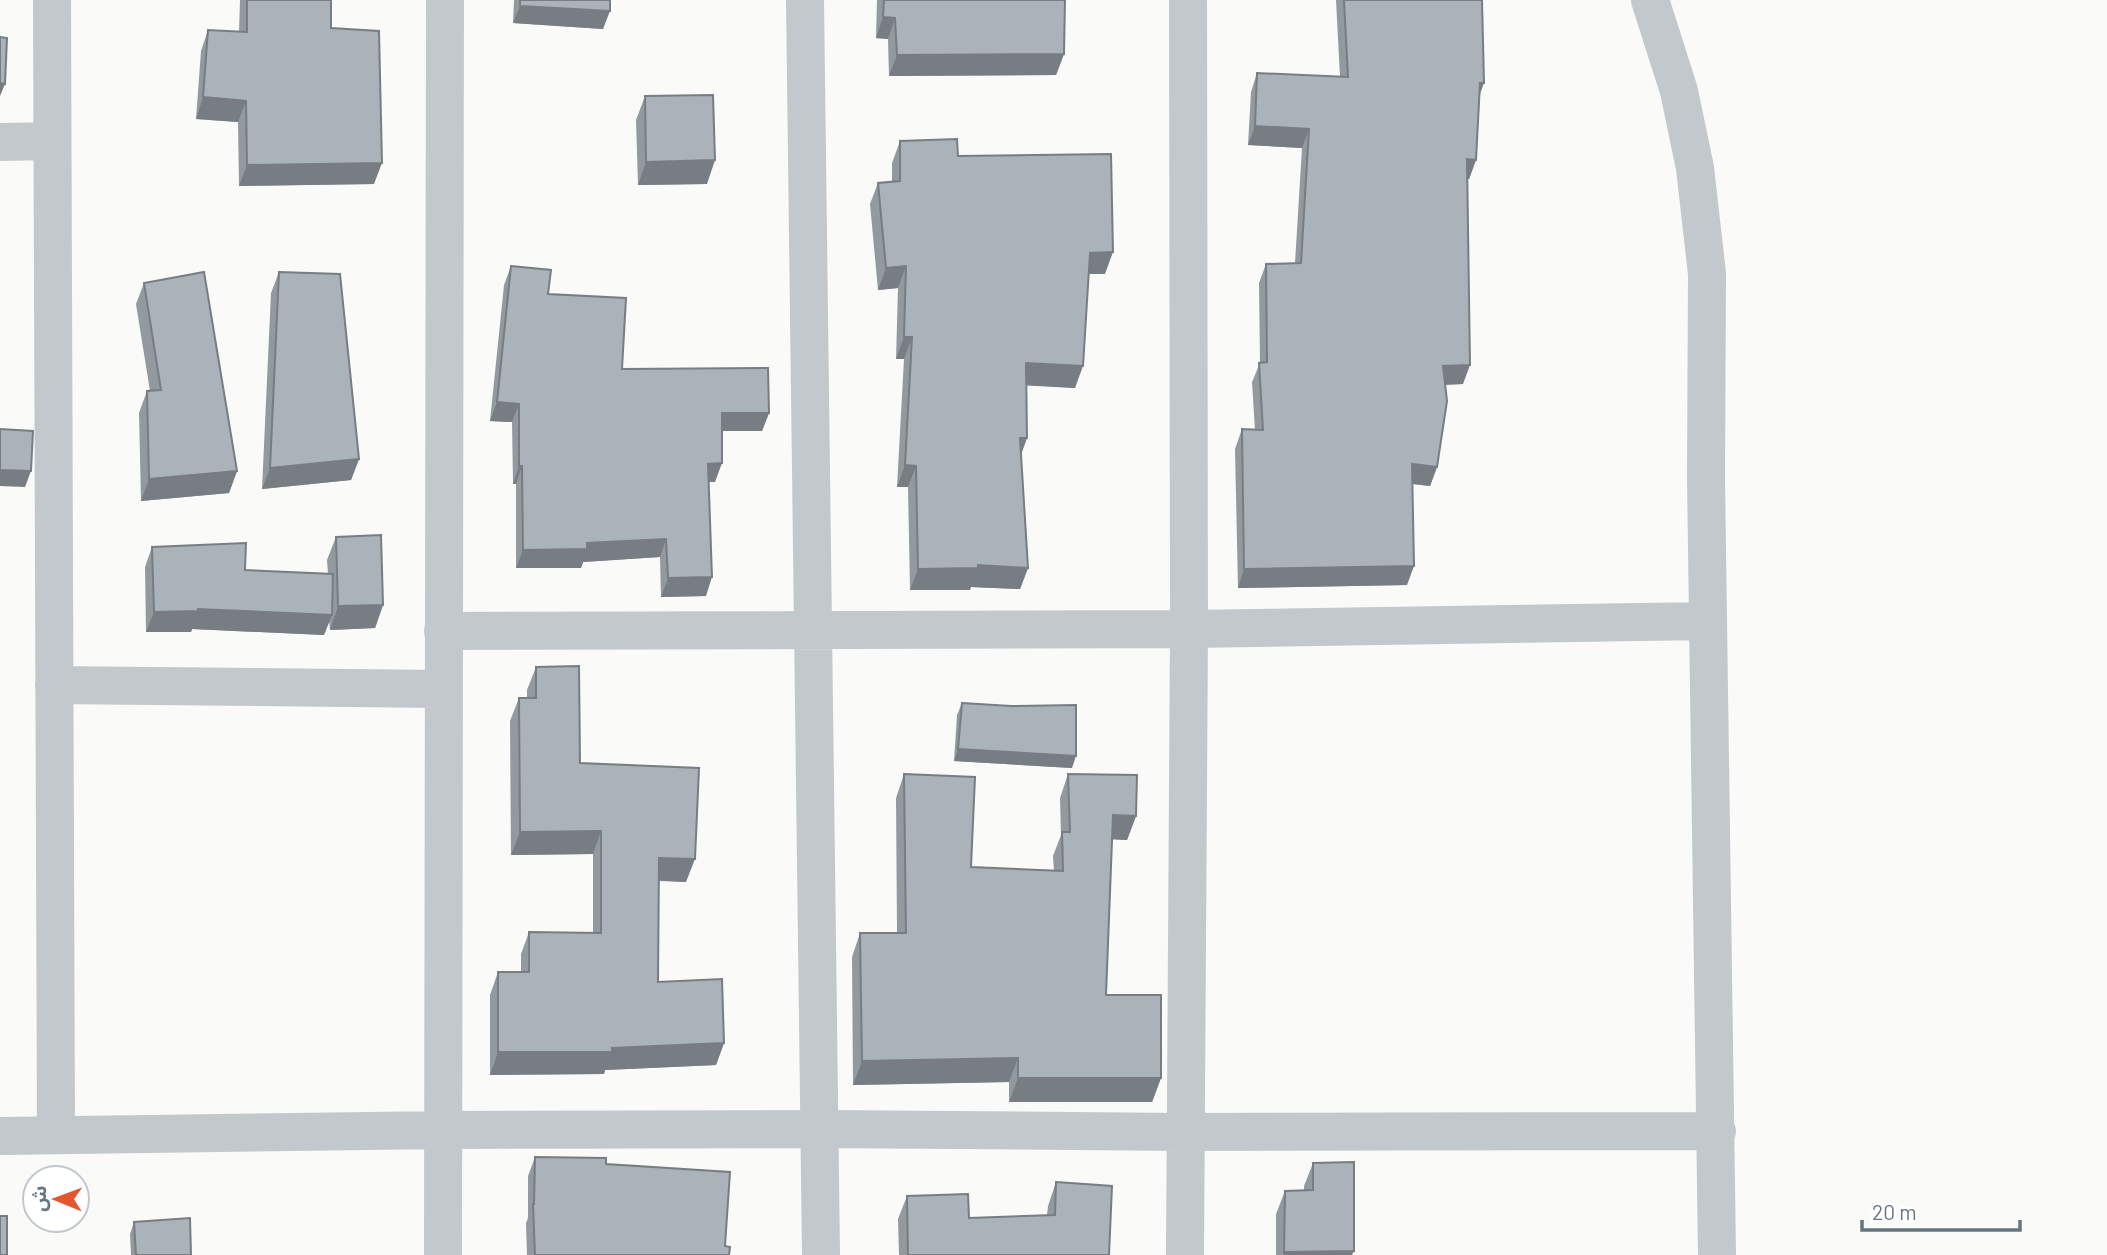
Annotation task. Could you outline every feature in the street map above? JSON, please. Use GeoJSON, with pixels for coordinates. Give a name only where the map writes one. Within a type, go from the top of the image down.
{"type":"FeatureCollection","features":[{"type":"Feature","properties":{"kind":"street"},"geometry":{"type":"LineString","coordinates":[[52,0],[56,1135]]}},
{"type":"Feature","properties":{"kind":"street"},"geometry":{"type":"LineString","coordinates":[[443,1255],[445,0]]}},
{"type":"Feature","properties":{"kind":"street"},"geometry":{"type":"LineString","coordinates":[[805,0],[821,1255]]}},
{"type":"Feature","properties":{"kind":"street"},"geometry":{"type":"LineString","coordinates":[[1185,1255],[1189,629],[1188,0]]}},
{"type":"Feature","properties":{"kind":"street"},"geometry":{"type":"LineString","coordinates":[[1650,0],[1682,104],[1695,168],[1707,274],[1707,621],[1717,1255]]}},
{"type":"Feature","properties":{"kind":"street"},"geometry":{"type":"LineString","coordinates":[[0,142],[52,141]]}},
{"type":"Feature","properties":{"kind":"street"},"geometry":{"type":"LineString","coordinates":[[443,631],[1189,629],[1707,621]]}},
{"type":"Feature","properties":{"kind":"street"},"geometry":{"type":"LineString","coordinates":[[54,685],[443,689]]}},
{"type":"Feature","properties":{"kind":"street"},"geometry":{"type":"LineString","coordinates":[[0,1136],[444,1130],[1717,1131]]}},
{"type":"Feature","properties":{"kind":"building"},"geometry":{"type":"Polygon","coordinates":[[[247,0],[331,0],[331,28],[379,31],[382,163],[247,165],[246,101],[203,97],[208,30],[247,32],[247,0]]]}},
{"type":"Feature","properties":{"kind":"building"},"geometry":{"type":"Polygon","coordinates":[[[520,0],[610,0],[610,11],[520,6],[520,0]]]}},
{"type":"Feature","properties":{"kind":"building"},"geometry":{"type":"Polygon","coordinates":[[[884,0],[1065,0],[1064,54],[897,55],[895,18],[883,17],[884,0]]]}},
{"type":"Feature","properties":{"kind":"building"},"geometry":{"type":"Polygon","coordinates":[[[1344,0],[1482,0],[1484,83],[1480,83],[1476,160],[1467,159],[1470,365],[1443,366],[1447,401],[1437,467],[1412,464],[1414,566],[1244,569],[1242,429],[1263,430],[1259,363],[1267,362],[1266,264],[1301,263],[1309,129],[1255,126],[1257,73],[1348,77],[1344,0]]]}},
{"type":"Feature","properties":{"kind":"building"},"geometry":{"type":"Polygon","coordinates":[[[0,37],[7,38],[5,84],[0,83],[0,37]]]}},
{"type":"Feature","properties":{"kind":"building"},"geometry":{"type":"Polygon","coordinates":[[[713,95],[715,160],[646,162],[645,96],[713,95]]]}},
{"type":"Feature","properties":{"kind":"building"},"geometry":{"type":"Polygon","coordinates":[[[957,139],[958,156],[1111,154],[1113,252],[1090,253],[1083,366],[1026,363],[1027,438],[1020,438],[1028,568],[978,565],[978,568],[918,569],[916,466],[905,465],[912,337],[904,337],[906,266],[886,268],[878,183],[900,181],[900,141],[957,139]]]}},
{"type":"Feature","properties":{"kind":"building"},"geometry":{"type":"Polygon","coordinates":[[[511,266],[551,270],[548,294],[626,298],[622,369],[768,368],[769,413],[722,413],[722,463],[708,464],[712,577],[668,578],[666,539],[587,543],[587,549],[523,550],[519,404],[497,402],[511,266]]]}},
{"type":"Feature","properties":{"kind":"building"},"geometry":{"type":"Polygon","coordinates":[[[204,272],[237,471],[149,479],[147,391],[161,390],[144,283],[204,272]]]}},
{"type":"Feature","properties":{"kind":"building"},"geometry":{"type":"Polygon","coordinates":[[[279,272],[340,274],[359,459],[270,468],[279,272]]]}},
{"type":"Feature","properties":{"kind":"building"},"geometry":{"type":"Polygon","coordinates":[[[0,429],[33,431],[31,471],[0,470],[0,429]]]}},
{"type":"Feature","properties":{"kind":"building"},"geometry":{"type":"Polygon","coordinates":[[[381,535],[383,605],[338,606],[336,537],[381,535]]]}},
{"type":"Feature","properties":{"kind":"building"},"geometry":{"type":"Polygon","coordinates":[[[246,543],[245,570],[333,574],[332,615],[198,609],[154,612],[152,547],[246,543]]]}},
{"type":"Feature","properties":{"kind":"building"},"geometry":{"type":"Polygon","coordinates":[[[579,666],[580,763],[699,768],[695,859],[659,858],[658,982],[722,979],[724,1043],[612,1048],[612,1052],[498,1052],[498,972],[529,972],[529,932],[601,933],[601,831],[520,832],[519,698],[536,698],[536,667],[579,666]]]}},
{"type":"Feature","properties":{"kind":"building"},"geometry":{"type":"Polygon","coordinates":[[[962,703],[1011,706],[1076,705],[1076,756],[958,749],[962,703]]]}},
{"type":"Feature","properties":{"kind":"building"},"geometry":{"type":"Polygon","coordinates":[[[904,774],[975,777],[971,867],[1063,871],[1062,832],[1070,832],[1068,774],[1137,775],[1136,816],[1113,815],[1106,995],[1161,995],[1161,1078],[1018,1078],[1018,1058],[862,1061],[860,933],[906,933],[904,774]]]}},
{"type":"Feature","properties":{"kind":"building"},"geometry":{"type":"Polygon","coordinates":[[[535,1157],[606,1158],[606,1164],[730,1172],[725,1246],[730,1247],[729,1255],[535,1255],[535,1157]]]}},
{"type":"Feature","properties":{"kind":"building"},"geometry":{"type":"Polygon","coordinates":[[[1354,1162],[1354,1251],[1284,1252],[1285,1191],[1313,1190],[1313,1163],[1354,1162]]]}},
{"type":"Feature","properties":{"kind":"building"},"geometry":{"type":"Polygon","coordinates":[[[1056,1182],[1112,1186],[1109,1255],[908,1255],[907,1196],[968,1194],[969,1218],[1055,1215],[1056,1182]]]}},
{"type":"Feature","properties":{"kind":"building"},"geometry":{"type":"Polygon","coordinates":[[[0,1216],[7,1216],[7,1255],[0,1255],[0,1216]]]}},
{"type":"Feature","properties":{"kind":"building"},"geometry":{"type":"Polygon","coordinates":[[[190,1218],[191,1255],[136,1255],[134,1222],[190,1218]]]}}]}
